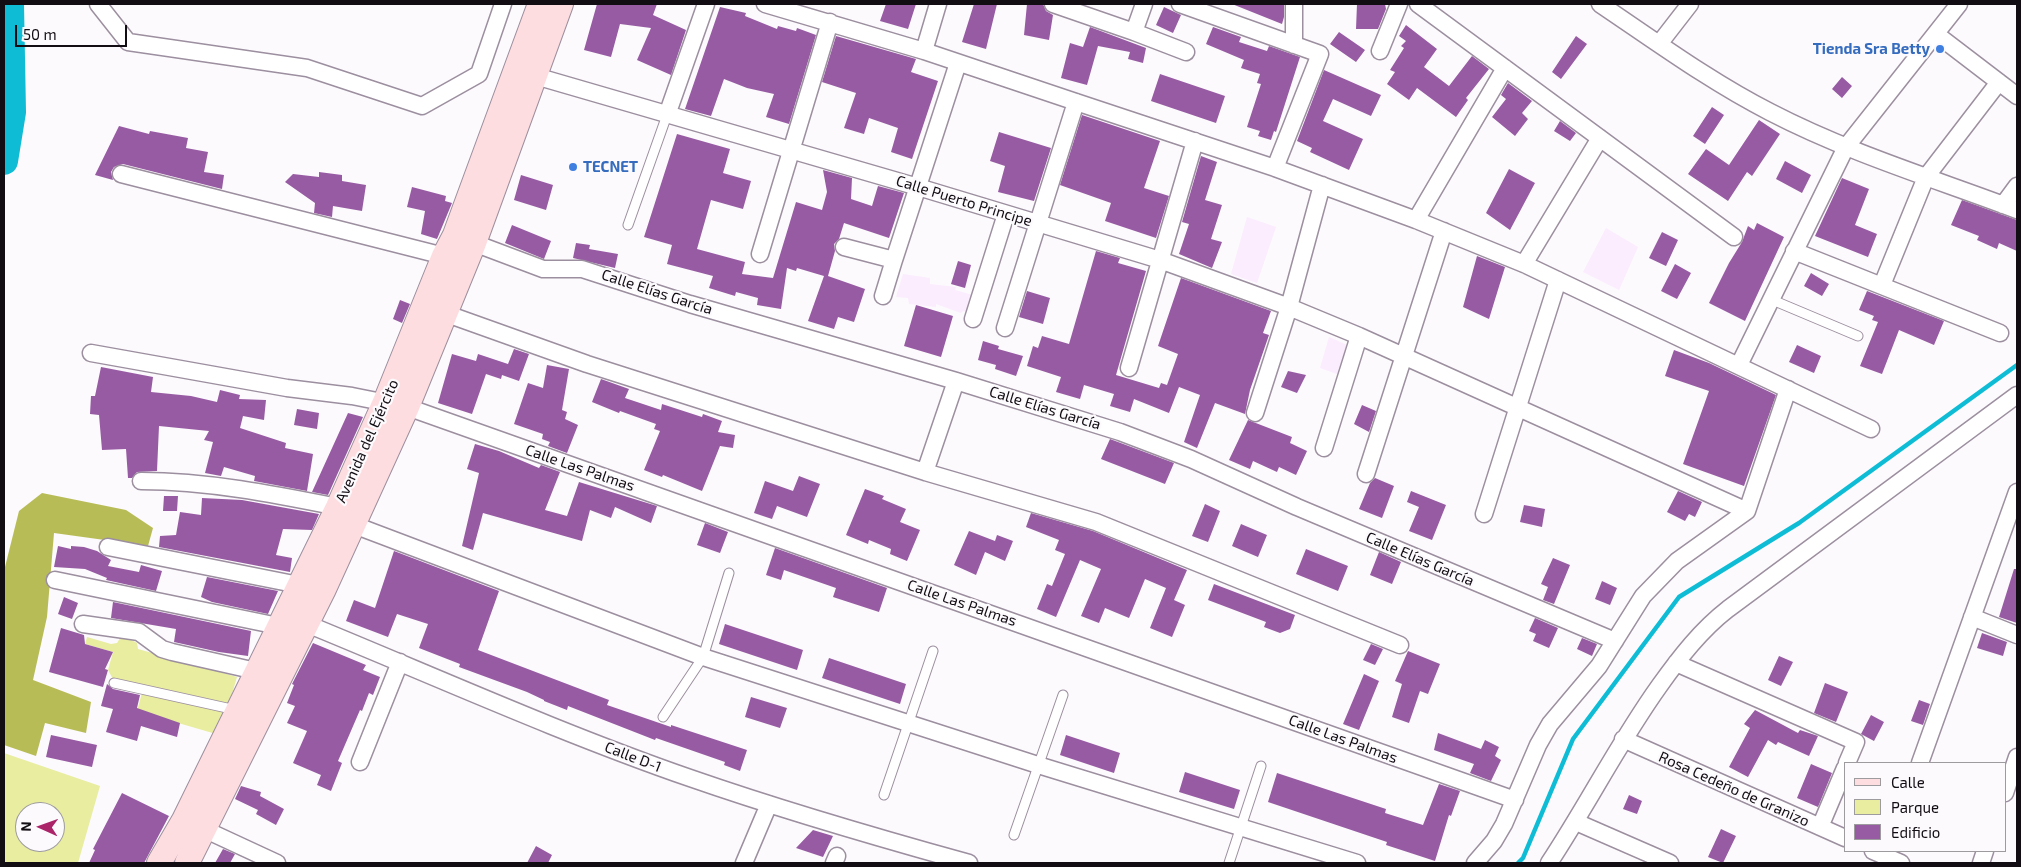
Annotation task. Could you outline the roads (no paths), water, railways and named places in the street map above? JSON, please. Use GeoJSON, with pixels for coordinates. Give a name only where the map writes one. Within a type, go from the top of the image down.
{"type":"FeatureCollection","features":[{"type":"Feature","properties":{"kind":"main road","name":"Avenida del Ejército"},"geometry":{"type":"LineString","coordinates":[[160,863],[184,820],[338,507],[447,314],[464,239],[525,73],[540,4]]}},
{"type":"Feature","properties":{"kind":"main road","name":"Avenida del Ejército"},"geometry":{"type":"LineString","coordinates":[[525,73],[562,4]]}},
{"type":"Feature","properties":{"kind":"main road","name":"Avenida del Ejército"},"geometry":{"type":"LineString","coordinates":[[187,863],[206,830],[354,525],[396,405],[444,256],[464,239]]}},
{"type":"Feature","properties":{"kind":"street"},"geometry":{"type":"LineString","coordinates":[[98,4],[128,42],[307,68],[422,106],[479,74],[502,4]]}},
{"type":"Feature","properties":{"kind":"street"},"geometry":{"type":"LineString","coordinates":[[667,115],[706,4]]}},
{"type":"Feature","properties":{"kind":"street"},"geometry":{"type":"LineString","coordinates":[[764,4],[830,22],[1195,141],[1416,220],[1524,264],[1871,429]]}},
{"type":"Feature","properties":{"kind":"street"},"geometry":{"type":"LineString","coordinates":[[924,52],[938,4]]}},
{"type":"Feature","properties":{"kind":"street"},"geometry":{"type":"LineString","coordinates":[[1053,4],[1186,52]]}},
{"type":"Feature","properties":{"kind":"street"},"geometry":{"type":"LineString","coordinates":[[1134,32],[1144,4]]}},
{"type":"Feature","properties":{"kind":"street"},"geometry":{"type":"LineString","coordinates":[[1180,4],[1320,54],[1274,168]]}},
{"type":"Feature","properties":{"kind":"street"},"geometry":{"type":"LineString","coordinates":[[1294,4],[1294,45]]}},
{"type":"Feature","properties":{"kind":"street"},"geometry":{"type":"LineString","coordinates":[[1380,51],[1399,4]]}},
{"type":"Feature","properties":{"kind":"street"},"geometry":{"type":"LineString","coordinates":[[1418,4],[1734,237]]}},
{"type":"Feature","properties":{"kind":"street"},"geometry":{"type":"LineString","coordinates":[[1600,4],[1742,97],[1792,123],[1846,147],[2010,208],[2017,186]]}},
{"type":"Feature","properties":{"kind":"street"},"geometry":{"type":"LineString","coordinates":[[1659,44],[1690,4]]}},
{"type":"Feature","properties":{"kind":"street"},"geometry":{"type":"LineString","coordinates":[[1739,365],[1846,147],[1959,4]]}},
{"type":"Feature","properties":{"kind":"street"},"geometry":{"type":"LineString","coordinates":[[760,254],[830,22]]}},
{"type":"Feature","properties":{"kind":"street"},"geometry":{"type":"LineString","coordinates":[[1936,34],[2017,96]]}},
{"type":"Feature","properties":{"kind":"street"},"geometry":{"type":"LineString","coordinates":[[883,296],[958,63]]}},
{"type":"Feature","properties":{"kind":"street"},"geometry":{"type":"LineString","coordinates":[[1416,220],[1505,68]]}},
{"type":"Feature","properties":{"kind":"street","name":"Calle Puerto Principe"},"geometry":{"type":"LineString","coordinates":[[525,73],[918,187],[1160,260],[1289,307],[1359,336],[1518,406],[1747,511]]}},
{"type":"Feature","properties":{"kind":"street"},"geometry":{"type":"LineString","coordinates":[[1882,285],[1926,177],[1999,82]]}},
{"type":"Feature","properties":{"kind":"street"},"geometry":{"type":"LineString","coordinates":[[1005,328],[1076,102]]}},
{"type":"Feature","properties":{"kind":"street"},"geometry":{"type":"LineString","coordinates":[[1524,264],[1600,138]]}},
{"type":"Feature","properties":{"kind":"street"},"geometry":{"type":"LineString","coordinates":[[1129,368],[1195,141]]}},
{"type":"Feature","properties":{"kind":"street"},"geometry":{"type":"LineString","coordinates":[[121,174],[444,256]]}},
{"type":"Feature","properties":{"kind":"street"},"geometry":{"type":"LineString","coordinates":[[1254,412],[1289,307],[1322,185]]}},
{"type":"Feature","properties":{"kind":"street"},"geometry":{"type":"LineString","coordinates":[[973,319],[1006,214]]}},
{"type":"Feature","properties":{"kind":"street"},"geometry":{"type":"LineString","coordinates":[[1366,474],[1444,231]]}},
{"type":"Feature","properties":{"kind":"street","name":"Calle Elías García"},"geometry":{"type":"LineString","coordinates":[[464,239],[543,269],[582,268],[690,304],[956,380],[1159,446],[1297,507],[1615,641]]}},
{"type":"Feature","properties":{"kind":"street"},"geometry":{"type":"LineString","coordinates":[[844,247],[894,260]]}},
{"type":"Feature","properties":{"kind":"street"},"geometry":{"type":"LineString","coordinates":[[1794,251],[2000,333]]}},
{"type":"Feature","properties":{"kind":"street"},"geometry":{"type":"LineString","coordinates":[[1484,514],[1558,280]]}},
{"type":"Feature","properties":{"kind":"street"},"geometry":{"type":"LineString","coordinates":[[447,314],[587,364],[925,472],[1096,522],[1400,645]]}},
{"type":"Feature","properties":{"kind":"street"},"geometry":{"type":"LineString","coordinates":[[1324,448],[1359,336]]}},
{"type":"Feature","properties":{"kind":"street","name":"Calle Las Palmas"},"geometry":{"type":"LineString","coordinates":[[91,353],[287,388],[396,405],[1515,800]]}},
{"type":"Feature","properties":{"kind":"street"},"geometry":{"type":"LineString","coordinates":[[925,472],[956,380]]}},
{"type":"Feature","properties":{"kind":"street"},"geometry":{"type":"LineString","coordinates":[[1475,863],[1494,842],[1515,800],[1538,745],[1550,724],[1599,666],[1643,596],[1677,561],[1747,511],[1788,389]]}},
{"type":"Feature","properties":{"kind":"street"},"geometry":{"type":"LineString","coordinates":[[1549,863],[1576,822],[1623,739],[1676,664],[1713,620],[2017,395]]}},
{"type":"Feature","properties":{"kind":"street"},"geometry":{"type":"LineString","coordinates":[[141,481],[161,481],[262,492],[338,507]]}},
{"type":"Feature","properties":{"kind":"street"},"geometry":{"type":"LineString","coordinates":[[1920,762],[2017,492]]}},
{"type":"Feature","properties":{"kind":"street"},"geometry":{"type":"LineString","coordinates":[[354,525],[703,656],[1038,765],[1357,863]]}},
{"type":"Feature","properties":{"kind":"street"},"geometry":{"type":"LineString","coordinates":[[108,547],[299,584],[323,591]]}},
{"type":"Feature","properties":{"kind":"street","name":"Calle D-1"},"geometry":{"type":"LineString","coordinates":[[55,580],[278,626],[305,628],[400,662],[624,754],[769,804],[969,863]]}},
{"type":"Feature","properties":{"kind":"street"},"geometry":{"type":"LineString","coordinates":[[1972,617],[2017,634]]}},
{"type":"Feature","properties":{"kind":"street"},"geometry":{"type":"LineString","coordinates":[[83,624],[139,632],[162,649],[256,671]]}},
{"type":"Feature","properties":{"kind":"street"},"geometry":{"type":"LineString","coordinates":[[360,762],[400,662]]}},
{"type":"Feature","properties":{"kind":"street"},"geometry":{"type":"LineString","coordinates":[[1676,664],[1856,742],[1847,762]]}},
{"type":"Feature","properties":{"kind":"street","name":"Rosa Cedeño de Granizo"},"geometry":{"type":"LineString","coordinates":[[1623,739],[1844,838]]}},
{"type":"Feature","properties":{"kind":"street"},"geometry":{"type":"LineString","coordinates":[[2006,790],[2017,757]]}},
{"type":"Feature","properties":{"kind":"street"},"geometry":{"type":"LineString","coordinates":[[1820,827],[1844,770]]}},
{"type":"Feature","properties":{"kind":"street"},"geometry":{"type":"LineString","coordinates":[[744,863],[769,804]]}},
{"type":"Feature","properties":{"kind":"street"},"geometry":{"type":"LineString","coordinates":[[184,820],[278,863]]}},
{"type":"Feature","properties":{"kind":"street"},"geometry":{"type":"LineString","coordinates":[[1576,822],[1670,863]]}},
{"type":"Feature","properties":{"kind":"lane"},"geometry":{"type":"LineString","coordinates":[[628,224],[667,115]]}},
{"type":"Feature","properties":{"kind":"lane"},"geometry":{"type":"LineString","coordinates":[[1770,300],[1858,336]]}},
{"type":"Feature","properties":{"kind":"lane"},"geometry":{"type":"LineString","coordinates":[[663,717],[703,656],[729,573]]}},
{"type":"Feature","properties":{"kind":"lane"},"geometry":{"type":"LineString","coordinates":[[884,795],[933,651]]}},
{"type":"Feature","properties":{"kind":"lane"},"geometry":{"type":"LineString","coordinates":[[114,683],[237,710]]}},
{"type":"Feature","properties":{"kind":"lane"},"geometry":{"type":"LineString","coordinates":[[1014,835],[1064,695]]}},
{"type":"Feature","properties":{"kind":"lane"},"geometry":{"type":"LineString","coordinates":[[1229,863],[1261,766]]}},
{"type":"Feature","properties":{"kind":"waterway"},"geometry":{"type":"LineString","coordinates":[[4,161],[12,112],[10,4]]}},
{"type":"Feature","properties":{"kind":"waterway"},"geometry":{"type":"LineString","coordinates":[[1518,863],[1523,858],[1573,739],[1679,597],[1799,523],[2017,365]]}},
{"type":"Feature","properties":{"kind":"place","name":"Tienda Sra Betty"},"geometry":{"type":"Point","coordinates":[1940,49]}},
{"type":"Feature","properties":{"kind":"place","name":"TECNET"},"geometry":{"type":"Point","coordinates":[573,167]}}]}
